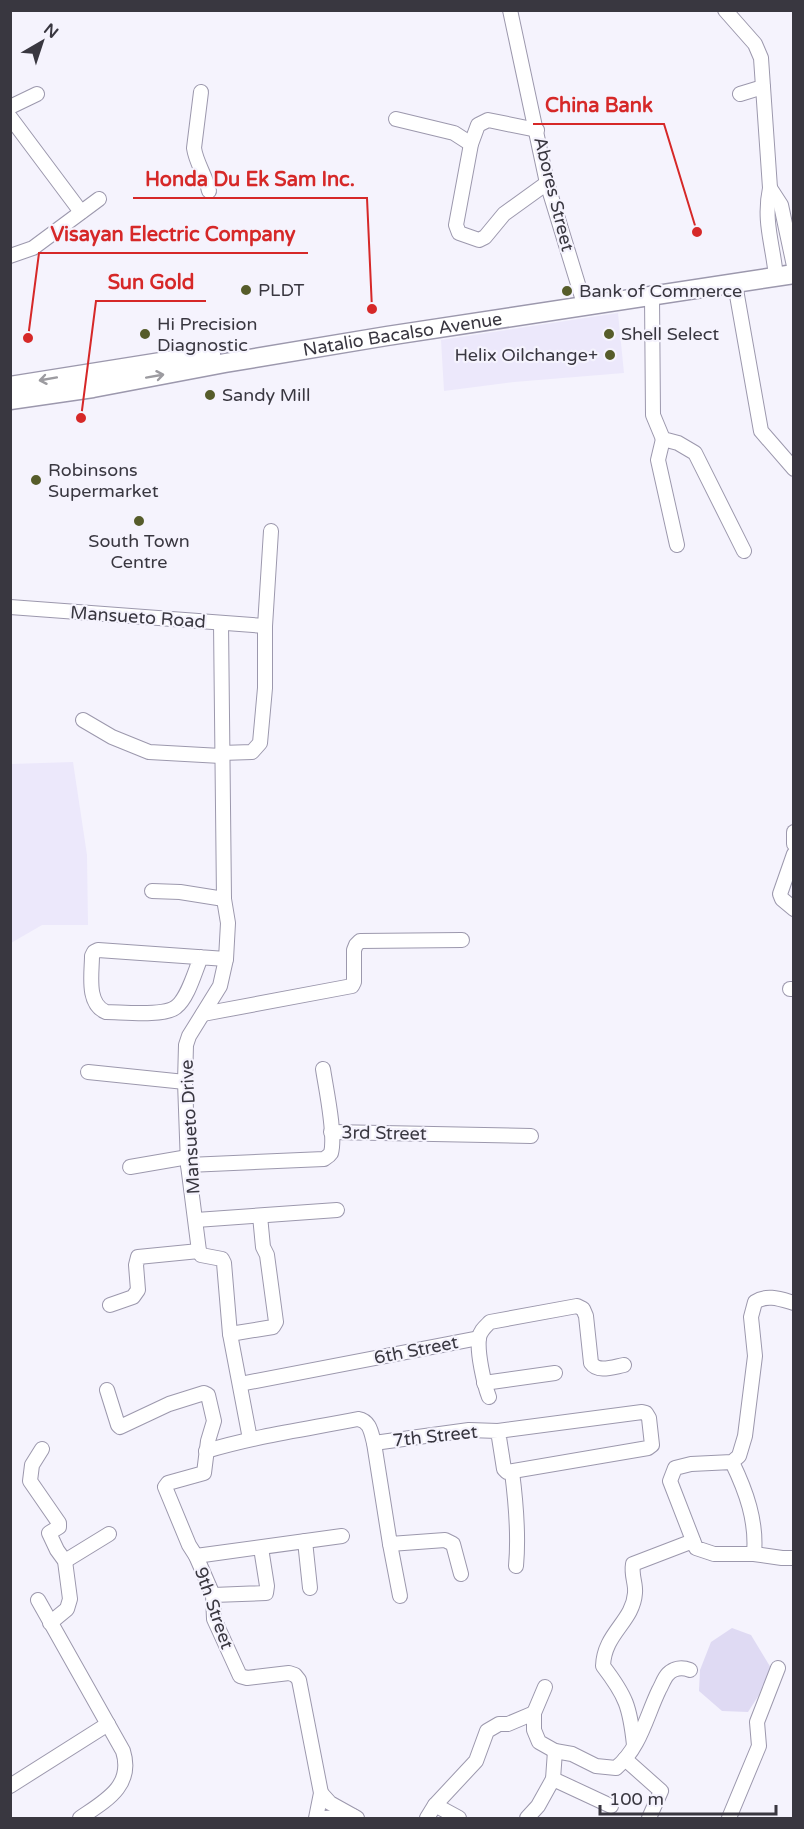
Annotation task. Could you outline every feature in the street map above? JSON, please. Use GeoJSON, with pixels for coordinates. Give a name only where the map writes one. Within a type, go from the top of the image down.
{"type":"FeatureCollection","features":[{"type":"Feature","properties":{"kind":"main road","name":"Natalio Bacalso Avenue"},"geometry":{"type":"LineString","coordinates":[[10,400],[93,388],[583,301],[787,268]]}},
{"type":"Feature","properties":{"kind":"main road","name":"Natalio Bacalso Avenue"},"geometry":{"type":"LineString","coordinates":[[10,386],[583,301],[652,297],[735,284],[787,268]]}},
{"type":"Feature","properties":{"kind":"street","name":"Abores Street"},"geometry":{"type":"LineString","coordinates":[[510,10],[547,183],[583,301]]}},
{"type":"Feature","properties":{"kind":"street"},"geometry":{"type":"LineString","coordinates":[[725,10],[755,44],[761,58],[770,188],[781,205],[787,268]]}},
{"type":"Feature","properties":{"kind":"street"},"geometry":{"type":"LineString","coordinates":[[740,94],[763,87]]}},
{"type":"Feature","properties":{"kind":"street"},"geometry":{"type":"LineString","coordinates":[[201,92],[194,148],[195,157],[206,176],[209,191]]}},
{"type":"Feature","properties":{"kind":"street"},"geometry":{"type":"LineString","coordinates":[[10,107],[37,94]]}},
{"type":"Feature","properties":{"kind":"street"},"geometry":{"type":"LineString","coordinates":[[10,117],[81,212]]}},
{"type":"Feature","properties":{"kind":"street"},"geometry":{"type":"LineString","coordinates":[[396,119],[454,133],[471,144]]}},
{"type":"Feature","properties":{"kind":"street"},"geometry":{"type":"LineString","coordinates":[[537,130],[488,120],[478,125],[471,144],[456,225],[459,233],[479,240],[485,237],[504,214],[547,183]]}},
{"type":"Feature","properties":{"kind":"street"},"geometry":{"type":"LineString","coordinates":[[10,256],[33,248],[99,199]]}},
{"type":"Feature","properties":{"kind":"street"},"geometry":{"type":"LineString","coordinates":[[735,284],[761,431],[794,469]]}},
{"type":"Feature","properties":{"kind":"street"},"geometry":{"type":"LineString","coordinates":[[652,297],[653,415],[663,439],[657,460],[677,545]]}},
{"type":"Feature","properties":{"kind":"street"},"geometry":{"type":"LineString","coordinates":[[663,439],[678,443],[695,453],[744,551]]}},
{"type":"Feature","properties":{"kind":"street"},"geometry":{"type":"LineString","coordinates":[[83,720],[112,737],[149,752],[221,755],[252,752],[260,743],[265,688],[265,626],[271,531]]}},
{"type":"Feature","properties":{"kind":"street","name":"Mansueto Road"},"geometry":{"type":"LineString","coordinates":[[10,607],[265,626]]}},
{"type":"Feature","properties":{"kind":"street","name":"Mansueto Drive"},"geometry":{"type":"LineString","coordinates":[[199,1251],[188,1161],[186,1045],[189,1036],[220,986],[226,959],[228,923],[224,899],[221,623]]}},
{"type":"Feature","properties":{"kind":"street"},"geometry":{"type":"LineString","coordinates":[[794,832],[794,844]]}},
{"type":"Feature","properties":{"kind":"street"},"geometry":{"type":"LineString","coordinates":[[794,854],[780,894],[782,899],[794,909]]}},
{"type":"Feature","properties":{"kind":"street"},"geometry":{"type":"LineString","coordinates":[[152,891],[180,892],[224,899]]}},
{"type":"Feature","properties":{"kind":"street"},"geometry":{"type":"LineString","coordinates":[[203,1014],[352,986],[354,950],[360,940],[462,940]]}},
{"type":"Feature","properties":{"kind":"street"},"geometry":{"type":"LineString","coordinates":[[201,957],[190,986],[179,1005],[168,1012],[106,1012],[101,1010],[94,1000],[92,991],[94,952],[98,950],[201,957],[226,959]]}},
{"type":"Feature","properties":{"kind":"street"},"geometry":{"type":"LineString","coordinates":[[323,1070],[331,1132]]}},
{"type":"Feature","properties":{"kind":"street"},"geometry":{"type":"LineString","coordinates":[[88,1072],[185,1082]]}},
{"type":"Feature","properties":{"kind":"street","name":"3rd Street"},"geometry":{"type":"LineString","coordinates":[[130,1167],[188,1161],[324,1159],[331,1153],[331,1132],[531,1136]]}},
{"type":"Feature","properties":{"kind":"street"},"geometry":{"type":"LineString","coordinates":[[196,1220],[337,1210]]}},
{"type":"Feature","properties":{"kind":"street"},"geometry":{"type":"LineString","coordinates":[[230,1334],[273,1327],[276,1322],[267,1255],[262,1247],[260,1216]]}},
{"type":"Feature","properties":{"kind":"street"},"geometry":{"type":"LineString","coordinates":[[110,1305],[133,1297],[138,1290],[136,1265],[138,1257],[199,1251],[201,1255],[222,1259],[230,1334],[250,1439]]}},
{"type":"Feature","properties":{"kind":"street"},"geometry":{"type":"LineString","coordinates":[[794,1303],[777,1298],[762,1298],[755,1302],[751,1317],[755,1356],[745,1436],[739,1456],[732,1462],[691,1464],[675,1468],[670,1481],[696,1548],[708,1553],[794,1558]]}},
{"type":"Feature","properties":{"kind":"street","name":"6th Street"},"geometry":{"type":"LineString","coordinates":[[240,1384],[479,1338],[482,1329],[490,1322],[577,1306],[583,1309],[586,1316],[591,1362],[594,1367],[600,1369],[624,1365]]}},
{"type":"Feature","properties":{"kind":"street"},"geometry":{"type":"LineString","coordinates":[[479,1338],[484,1383],[489,1397]]}},
{"type":"Feature","properties":{"kind":"street"},"geometry":{"type":"LineString","coordinates":[[484,1383],[555,1373]]}},
{"type":"Feature","properties":{"kind":"street"},"geometry":{"type":"LineString","coordinates":[[106,1390],[118,1425],[123,1427],[169,1404],[206,1394],[214,1421],[206,1451]]}},
{"type":"Feature","properties":{"kind":"street","name":"7th Street"},"geometry":{"type":"LineString","coordinates":[[206,1451],[250,1439],[358,1419],[364,1420],[370,1426],[374,1443],[470,1430],[498,1431],[642,1412],[646,1413],[649,1418],[653,1440],[652,1445],[648,1448],[512,1472]]}},
{"type":"Feature","properties":{"kind":"street"},"geometry":{"type":"LineString","coordinates":[[498,1431],[504,1469],[512,1472],[517,1508],[516,1566]]}},
{"type":"Feature","properties":{"kind":"street"},"geometry":{"type":"LineString","coordinates":[[374,1443],[400,1596]]}},
{"type":"Feature","properties":{"kind":"street"},"geometry":{"type":"LineString","coordinates":[[42,1449],[32,1465],[30,1481],[59,1523],[59,1527],[49,1533],[65,1561],[68,1578],[69,1605],[50,1623]]}},
{"type":"Feature","properties":{"kind":"street","name":"9th Street"},"geometry":{"type":"LineString","coordinates":[[206,1451],[203,1474],[165,1485],[165,1487],[213,1595],[214,1619],[240,1676],[247,1678],[289,1673],[295,1675],[298,1680],[321,1793],[316,1818]]}},
{"type":"Feature","properties":{"kind":"street"},"geometry":{"type":"LineString","coordinates":[[732,1462],[748,1495],[755,1540],[754,1554]]}},
{"type":"Feature","properties":{"kind":"street"},"geometry":{"type":"LineString","coordinates":[[65,1561],[109,1534]]}},
{"type":"Feature","properties":{"kind":"street"},"geometry":{"type":"LineString","coordinates":[[196,1556],[342,1536]]}},
{"type":"Feature","properties":{"kind":"street"},"geometry":{"type":"LineString","coordinates":[[304,1541],[310,1588]]}},
{"type":"Feature","properties":{"kind":"street"},"geometry":{"type":"LineString","coordinates":[[390,1544],[450,1541],[453,1544],[460,1574]]}},
{"type":"Feature","properties":{"kind":"street"},"geometry":{"type":"LineString","coordinates":[[634,1745],[631,1719],[622,1691],[603,1666],[603,1653],[609,1640],[626,1619],[635,1592],[631,1574],[633,1564],[693,1541]]}},
{"type":"Feature","properties":{"kind":"street"},"geometry":{"type":"LineString","coordinates":[[213,1595],[266,1593],[261,1548]]}},
{"type":"Feature","properties":{"kind":"street"},"geometry":{"type":"LineString","coordinates":[[38,1600],[127,1762],[120,1786],[112,1796],[80,1818]]}},
{"type":"Feature","properties":{"kind":"street"},"geometry":{"type":"LineString","coordinates":[[729,1818],[759,1746],[757,1722],[778,1668]]}},
{"type":"Feature","properties":{"kind":"street"},"geometry":{"type":"LineString","coordinates":[[545,1687],[534,1713],[534,1730],[539,1742],[555,1751],[572,1754],[596,1766],[616,1768],[625,1759],[641,1734],[667,1674],[675,1669],[690,1670]]}},
{"type":"Feature","properties":{"kind":"street"},"geometry":{"type":"LineString","coordinates":[[427,1818],[435,1805],[476,1761],[487,1731],[499,1724],[508,1724],[534,1713]]}},
{"type":"Feature","properties":{"kind":"street"},"geometry":{"type":"LineString","coordinates":[[13,1780],[108,1724]]}},
{"type":"Feature","properties":{"kind":"street"},"geometry":{"type":"LineString","coordinates":[[527,1818],[538,1806],[553,1779],[555,1751]]}},
{"type":"Feature","properties":{"kind":"street"},"geometry":{"type":"LineString","coordinates":[[625,1759],[661,1791],[649,1818]]}},
{"type":"Feature","properties":{"kind":"street"},"geometry":{"type":"LineString","coordinates":[[553,1779],[611,1806]]}},
{"type":"Feature","properties":{"kind":"street"},"geometry":{"type":"LineString","coordinates":[[321,1793],[330,1803],[355,1817]]}},
{"type":"Feature","properties":{"kind":"street"},"geometry":{"type":"LineString","coordinates":[[435,1805],[459,1818]]}},
{"type":"Feature","properties":{"kind":"street"},"geometry":{"type":"LineString","coordinates":[[325,1818],[355,1817]]}},
{"type":"Feature","properties":{"kind":"shaded area"},"geometry":{"type":"Polygon","coordinates":[[[618,313],[624,373],[514,382],[444,391],[441,340],[618,313]]]}},
{"type":"Feature","properties":{"kind":"shaded area"},"geometry":{"type":"Polygon","coordinates":[[[73,762],[87,855],[88,925],[42,925],[11,943],[11,764],[73,762]]]}},
{"type":"Feature","properties":{"kind":"shaded area"},"geometry":{"type":"Polygon","coordinates":[[[732,1628],[751,1635],[771,1668],[759,1695],[748,1712],[722,1711],[699,1691],[700,1670],[711,1642],[732,1628]]]}},
{"type":"Feature","properties":{"kind":"place","name":"China Bank"},"geometry":{"type":"Point","coordinates":[697,232]}},
{"type":"Feature","properties":{"kind":"place","name":"PLDT"},"geometry":{"type":"Point","coordinates":[246,290]}},
{"type":"Feature","properties":{"kind":"place","name":"Bank of Commerce"},"geometry":{"type":"Point","coordinates":[567,291]}},
{"type":"Feature","properties":{"kind":"place","name":"Honda Du Ek Sam Inc."},"geometry":{"type":"Point","coordinates":[372,309]}},
{"type":"Feature","properties":{"kind":"place","name":"Hi Precision Diagnostic"},"geometry":{"type":"Point","coordinates":[145,334]}},
{"type":"Feature","properties":{"kind":"place","name":"Shell Select"},"geometry":{"type":"Point","coordinates":[609,334]}},
{"type":"Feature","properties":{"kind":"place","name":"Visayan Electric Company"},"geometry":{"type":"Point","coordinates":[28,338]}},
{"type":"Feature","properties":{"kind":"place","name":"Helix Oilchange+"},"geometry":{"type":"Point","coordinates":[610,355]}},
{"type":"Feature","properties":{"kind":"place","name":"Sandy Mill"},"geometry":{"type":"Point","coordinates":[210,395]}},
{"type":"Feature","properties":{"kind":"place","name":"Sun Gold"},"geometry":{"type":"Point","coordinates":[81,418]}},
{"type":"Feature","properties":{"kind":"place","name":"Robinsons Supermarket"},"geometry":{"type":"Point","coordinates":[36,480]}},
{"type":"Feature","properties":{"kind":"place","name":"South Town Centre"},"geometry":{"type":"Point","coordinates":[139,521]}}]}
